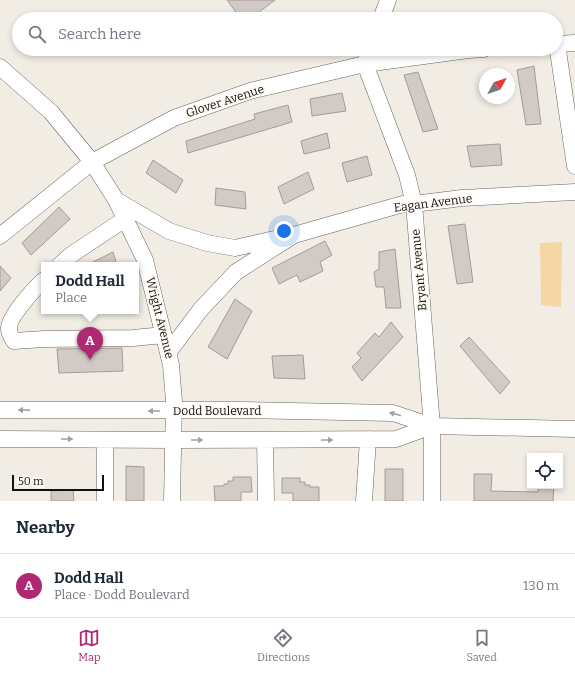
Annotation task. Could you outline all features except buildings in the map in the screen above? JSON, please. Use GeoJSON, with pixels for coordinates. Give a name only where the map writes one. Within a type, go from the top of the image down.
{"type":"FeatureCollection","features":[{"type":"Feature","properties":{"kind":"street"},"geometry":{"type":"LineString","coordinates":[[384,12],[388,0]]}},
{"type":"Feature","properties":{"kind":"street"},"geometry":{"type":"LineString","coordinates":[[563,44],[575,43]]}},
{"type":"Feature","properties":{"kind":"street"},"geometry":{"type":"LineString","coordinates":[[364,64],[367,56]]}},
{"type":"Feature","properties":{"kind":"street","name":"Glover Avenue"},"geometry":{"type":"LineString","coordinates":[[0,236],[92,162],[174,118],[250,91],[364,64],[423,56]]}},
{"type":"Feature","properties":{"kind":"street"},"geometry":{"type":"LineString","coordinates":[[558,56],[575,166]]}},
{"type":"Feature","properties":{"kind":"street","name":"Bryant Avenue"},"geometry":{"type":"LineString","coordinates":[[364,64],[407,175],[414,204],[432,426],[432,501]]}},
{"type":"Feature","properties":{"kind":"street","name":"Wright Avenue"},"geometry":{"type":"LineString","coordinates":[[0,67],[51,112],[92,162],[116,200],[145,260],[171,365],[174,401],[172,501]]}},
{"type":"Feature","properties":{"kind":"street","name":"Eagan Avenue"},"geometry":{"type":"LineString","coordinates":[[116,200],[169,231],[207,243],[235,248],[294,235],[404,204],[462,198],[575,192]]}},
{"type":"Feature","properties":{"kind":"street"},"geometry":{"type":"LineString","coordinates":[[63,262],[71,255],[126,220]]}},
{"type":"Feature","properties":{"kind":"street","name":"Eagan Avenue"},"geometry":{"type":"LineString","coordinates":[[168,353],[201,309],[236,272],[294,235]]}},
{"type":"Feature","properties":{"kind":"street"},"geometry":{"type":"LineString","coordinates":[[41,283],[31,292],[11,320],[9,329],[14,341],[164,336]]}},
{"type":"Feature","properties":{"kind":"street","name":"Dodd Boulevard"},"geometry":{"type":"LineString","coordinates":[[0,410],[239,410],[393,413],[432,426],[575,428]]}},
{"type":"Feature","properties":{"kind":"street","name":"Dodd Boulevard"},"geometry":{"type":"LineString","coordinates":[[0,439],[368,440],[396,439],[432,426]]}},
{"type":"Feature","properties":{"kind":"street"},"geometry":{"type":"LineString","coordinates":[[105,440],[105,501]]}},
{"type":"Feature","properties":{"kind":"street"},"geometry":{"type":"LineString","coordinates":[[265,440],[266,501]]}},
{"type":"Feature","properties":{"kind":"street"},"geometry":{"type":"LineString","coordinates":[[364,501],[368,440]]}},
{"type":"Feature","properties":{"kind":"shaded area"},"geometry":{"type":"Polygon","coordinates":[[[562,242],[561,307],[541,305],[540,243],[562,242]]]}},
{"type":"Feature","properties":{"kind":"place","name":"Dodd Hall"},"geometry":{"type":"Point","coordinates":[90,360]}}]}
